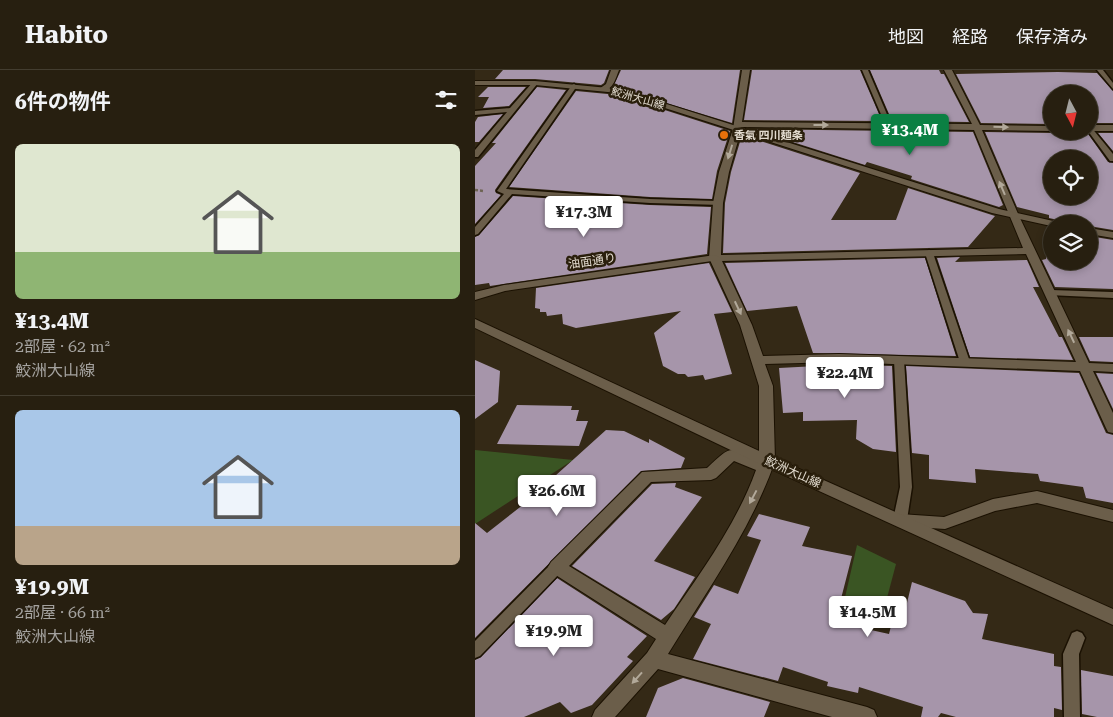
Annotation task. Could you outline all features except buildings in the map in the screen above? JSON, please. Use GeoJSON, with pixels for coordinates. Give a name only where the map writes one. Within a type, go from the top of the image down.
{"type":"FeatureCollection","features":[{"type":"Feature","properties":{"kind":"main road"},"geometry":{"type":"LineString","coordinates":[[1098,232],[1113,235]]}},
{"type":"Feature","properties":{"kind":"street"},"geometry":{"type":"LineString","coordinates":[[603,89],[609,85],[615,70]]}},
{"type":"Feature","properties":{"kind":"street"},"geometry":{"type":"LineString","coordinates":[[602,717],[654,659],[724,550],[758,487],[766,464],[766,386],[746,325],[715,258],[718,203],[724,172],[737,127],[746,70]]}},
{"type":"Feature","properties":{"kind":"street"},"geometry":{"type":"LineString","coordinates":[[948,70],[977,127],[1014,216],[1113,428]]}},
{"type":"Feature","properties":{"kind":"street","name":"鮫洲大山線"},"geometry":{"type":"LineString","coordinates":[[475,83],[535,83],[619,91],[1014,216],[1043,222]]}},
{"type":"Feature","properties":{"kind":"street"},"geometry":{"type":"LineString","coordinates":[[737,127],[1043,128]]}},
{"type":"Feature","properties":{"kind":"street"},"geometry":{"type":"LineString","coordinates":[[1098,128],[1113,128]]}},
{"type":"Feature","properties":{"kind":"street","name":"油面通り"},"geometry":{"type":"LineString","coordinates":[[475,296],[504,288],[715,258],[1031,251]]}},
{"type":"Feature","properties":{"kind":"street","name":"鮫洲大山線"},"geometry":{"type":"LineString","coordinates":[[475,323],[766,464],[900,520],[1113,617]]}},
{"type":"Feature","properties":{"kind":"street"},"geometry":{"type":"LineString","coordinates":[[756,360],[839,358],[1113,368]]}},
{"type":"Feature","properties":{"kind":"street"},"geometry":{"type":"LineString","coordinates":[[668,637],[557,567],[647,476],[711,474],[732,454],[766,464]]}},
{"type":"Feature","properties":{"kind":"street"},"geometry":{"type":"LineString","coordinates":[[900,520],[945,523],[993,505],[1037,497],[1113,516]]}},
{"type":"Feature","properties":{"kind":"street"},"geometry":{"type":"LineString","coordinates":[[654,659],[867,717]]}},
{"type":"Feature","properties":{"kind":"lane"},"geometry":{"type":"LineString","coordinates":[[865,70],[889,126]]}},
{"type":"Feature","properties":{"kind":"lane"},"geometry":{"type":"LineString","coordinates":[[1100,70],[1113,87]]}},
{"type":"Feature","properties":{"kind":"lane"},"geometry":{"type":"LineString","coordinates":[[475,155],[535,83]]}},
{"type":"Feature","properties":{"kind":"lane"},"geometry":{"type":"LineString","coordinates":[[574,86],[533,142],[501,191],[650,201],[718,203]]}},
{"type":"Feature","properties":{"kind":"lane"},"geometry":{"type":"LineString","coordinates":[[475,113],[513,110]]}},
{"type":"Feature","properties":{"kind":"lane"},"geometry":{"type":"LineString","coordinates":[[1098,140],[1113,160]]}},
{"type":"Feature","properties":{"kind":"lane"},"geometry":{"type":"LineString","coordinates":[[475,232],[510,192]]}},
{"type":"Feature","properties":{"kind":"lane"},"geometry":{"type":"LineString","coordinates":[[929,253],[965,362]]}},
{"type":"Feature","properties":{"kind":"lane"},"geometry":{"type":"LineString","coordinates":[[1051,293],[1113,295]]}},
{"type":"Feature","properties":{"kind":"lane"},"geometry":{"type":"LineString","coordinates":[[899,360],[906,487],[900,520]]}},
{"type":"Feature","properties":{"kind":"lane"},"geometry":{"type":"LineString","coordinates":[[475,651],[557,567]]}},
{"type":"Feature","properties":{"kind":"lane"},"geometry":{"type":"LineString","coordinates":[[1072,717],[1071,654],[1077,638]]}},
{"type":"Feature","properties":{"kind":"green space"},"geometry":{"type":"Polygon","coordinates":[[[475,450],[573,460],[475,524],[475,450]]]}},
{"type":"Feature","properties":{"kind":"green space"},"geometry":{"type":"Polygon","coordinates":[[[857,545],[896,564],[879,628],[840,619],[857,545]]]}},
{"type":"Feature","properties":{"kind":"place","name":"香氣 四川麺条"},"geometry":{"type":"Point","coordinates":[724,135]}}]}
